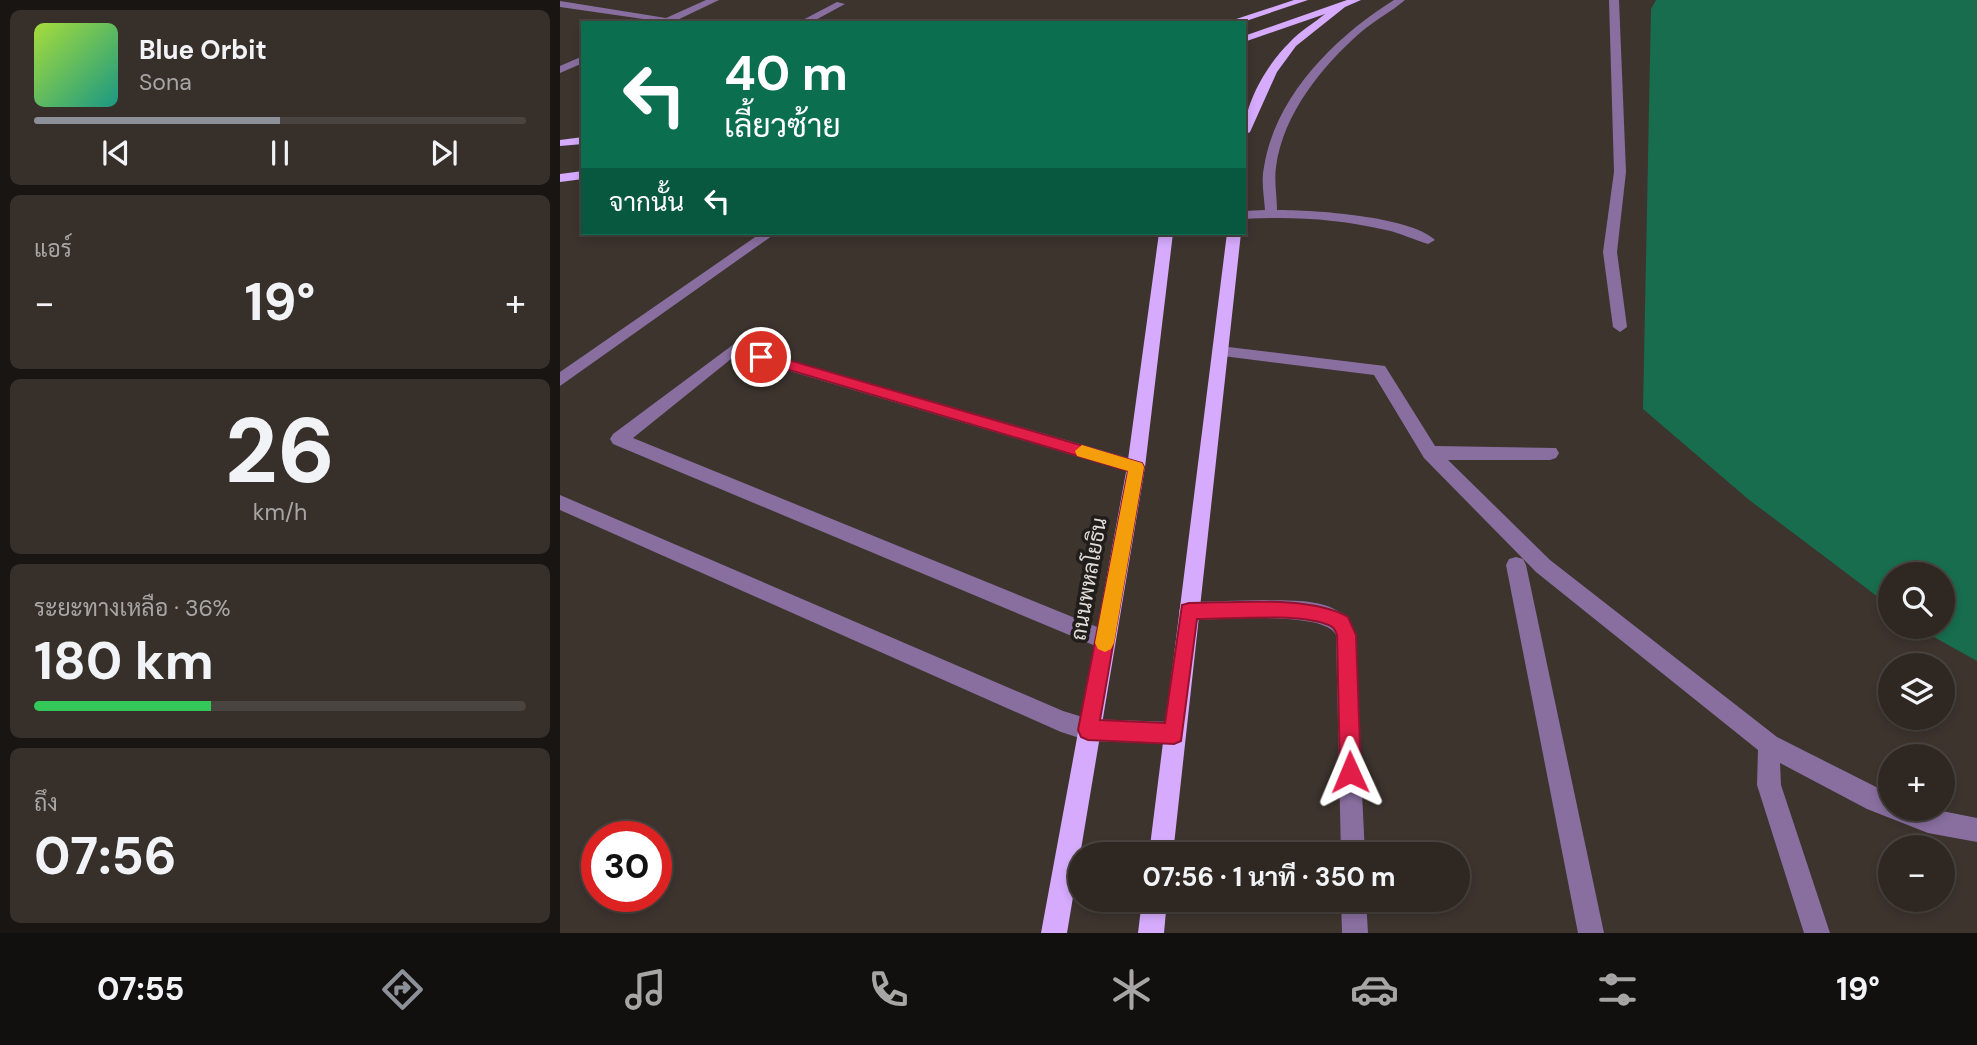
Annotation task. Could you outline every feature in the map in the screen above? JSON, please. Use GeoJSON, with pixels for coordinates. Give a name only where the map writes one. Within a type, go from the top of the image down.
{"type":"FeatureCollection","features":[{"type":"Feature","properties":{"kind":"main road"},"geometry":{"type":"LineString","coordinates":[[1235,21],[1303,0]]}},
{"type":"Feature","properties":{"kind":"main road"},"geometry":{"type":"LineString","coordinates":[[1246,38],[1356,0]]}},
{"type":"Feature","properties":{"kind":"main road"},"geometry":{"type":"LineString","coordinates":[[1246,128],[1272,71],[1293,44],[1342,5]]}},
{"type":"Feature","properties":{"kind":"main road"},"geometry":{"type":"LineString","coordinates":[[560,143],[580,139]]}},
{"type":"Feature","properties":{"kind":"main road"},"geometry":{"type":"LineString","coordinates":[[560,178],[581,175]]}},
{"type":"Feature","properties":{"kind":"main road","name":"ถนนพหลโยธิน"},"geometry":{"type":"LineString","coordinates":[[1054,933],[1136,467],[1166,235]]}},
{"type":"Feature","properties":{"kind":"main road"},"geometry":{"type":"LineString","coordinates":[[1162,842],[1234,235]]}},
{"type":"Feature","properties":{"kind":"main road"},"geometry":{"type":"LineString","coordinates":[[1151,933],[1154,912]]}},
{"type":"Feature","properties":{"kind":"street"},"geometry":{"type":"LineString","coordinates":[[666,21],[713,0]]}},
{"type":"Feature","properties":{"kind":"street"},"geometry":{"type":"LineString","coordinates":[[1271,212],[1269,165],[1282,122],[1300,91],[1341,46],[1400,0]]}},
{"type":"Feature","properties":{"kind":"street"},"geometry":{"type":"LineString","coordinates":[[1614,0],[1620,172],[1610,252],[1620,327]]}},
{"type":"Feature","properties":{"kind":"street"},"geometry":{"type":"LineString","coordinates":[[560,4],[658,21]]}},
{"type":"Feature","properties":{"kind":"street"},"geometry":{"type":"LineString","coordinates":[[806,21],[840,4]]}},
{"type":"Feature","properties":{"kind":"street"},"geometry":{"type":"LineString","coordinates":[[560,70],[581,61]]}},
{"type":"Feature","properties":{"kind":"street"},"geometry":{"type":"LineString","coordinates":[[1246,215],[1271,212],[1397,227],[1428,240]]}},
{"type":"Feature","properties":{"kind":"street"},"geometry":{"type":"LineString","coordinates":[[560,380],[766,235]]}},
{"type":"Feature","properties":{"kind":"street"},"geometry":{"type":"LineString","coordinates":[[1105,640],[620,439],[734,349],[1136,467]]}},
{"type":"Feature","properties":{"kind":"street"},"geometry":{"type":"LineString","coordinates":[[1220,351],[1379,370],[1430,453],[1543,566],[1769,745],[1878,801]]}},
{"type":"Feature","properties":{"kind":"street"},"geometry":{"type":"LineString","coordinates":[[1430,453],[1550,453]]}},
{"type":"Feature","properties":{"kind":"street"},"geometry":{"type":"LineString","coordinates":[[560,502],[1015,703],[1088,730],[1174,733]]}},
{"type":"Feature","properties":{"kind":"street"},"geometry":{"type":"LineString","coordinates":[[1516,565],[1591,933]]}},
{"type":"Feature","properties":{"kind":"street"},"geometry":{"type":"LineString","coordinates":[[1189,611],[1300,612],[1331,616],[1342,623],[1346,635],[1353,842]]}},
{"type":"Feature","properties":{"kind":"street"},"geometry":{"type":"LineString","coordinates":[[1769,745],[1769,785],[1817,933]]}},
{"type":"Feature","properties":{"kind":"street"},"geometry":{"type":"LineString","coordinates":[[1928,821],[1977,830]]}},
{"type":"Feature","properties":{"kind":"street"},"geometry":{"type":"LineString","coordinates":[[1354,912],[1355,933]]}},
{"type":"Feature","properties":{"kind":"green space"},"geometry":{"type":"Polygon","coordinates":[[[1656,0],[1977,0],[1977,661],[1938,639],[1955,639],[1955,562],[1878,562],[1878,597],[1748,499],[1643,409],[1651,9],[1656,0]]]}},
{"type":"Feature","properties":{"kind":"slow traffic"},"geometry":{"type":"LineString","coordinates":[[1082,451],[1136,467],[1105,643]]}},
{"type":"Feature","properties":{"kind":"route"},"geometry":{"type":"LineString","coordinates":[[761,357],[1136,467],[1088,730],[1174,733],[1189,611],[1300,612],[1331,616],[1342,623],[1346,635],[1350,772]]}}]}
